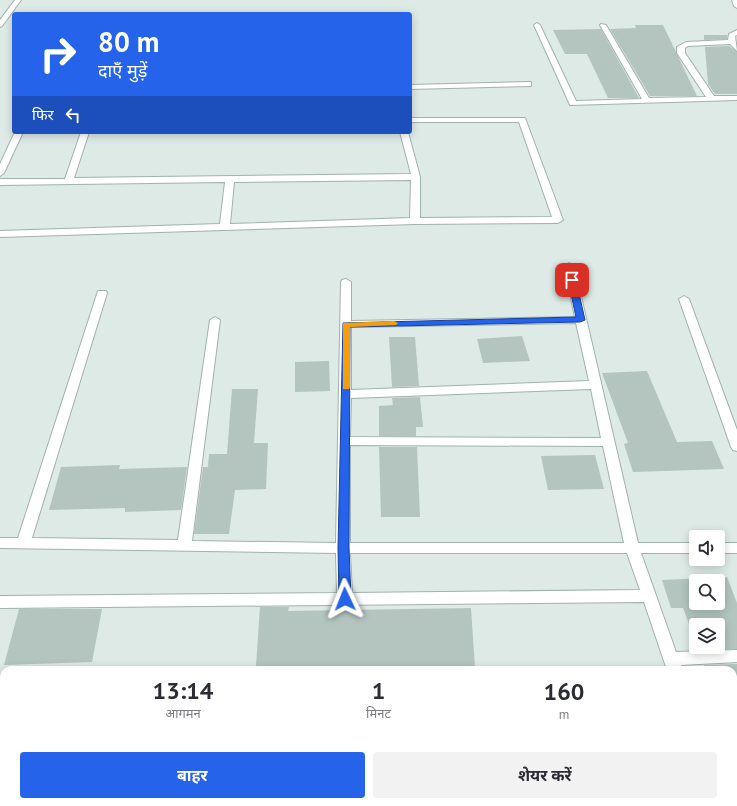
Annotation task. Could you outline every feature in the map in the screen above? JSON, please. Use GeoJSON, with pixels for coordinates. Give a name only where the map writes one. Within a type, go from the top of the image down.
{"type":"FeatureCollection","features":[{"type":"Feature","properties":{"kind":"street"},"geometry":{"type":"LineString","coordinates":[[1,24],[18,0]]}},
{"type":"Feature","properties":{"kind":"street"},"geometry":{"type":"LineString","coordinates":[[735,0],[737,6]]}},
{"type":"Feature","properties":{"kind":"street"},"geometry":{"type":"LineString","coordinates":[[537,25],[572,103],[737,98]]}},
{"type":"Feature","properties":{"kind":"street"},"geometry":{"type":"LineString","coordinates":[[603,25],[646,101]]}},
{"type":"Feature","properties":{"kind":"street"},"geometry":{"type":"LineString","coordinates":[[737,32],[731,35],[732,42],[737,49]]}},
{"type":"Feature","properties":{"kind":"street"},"geometry":{"type":"LineString","coordinates":[[712,99],[681,53],[681,47],[686,44],[732,42]]}},
{"type":"Feature","properties":{"kind":"street"},"geometry":{"type":"LineString","coordinates":[[412,87],[528,84]]}},
{"type":"Feature","properties":{"kind":"street"},"geometry":{"type":"LineString","coordinates":[[0,234],[415,221],[558,220],[522,120],[412,120]]}},
{"type":"Feature","properties":{"kind":"street"},"geometry":{"type":"LineString","coordinates":[[0,174],[18,134]]}},
{"type":"Feature","properties":{"kind":"street"},"geometry":{"type":"LineString","coordinates":[[68,181],[84,134]]}},
{"type":"Feature","properties":{"kind":"street"},"geometry":{"type":"LineString","coordinates":[[405,134],[416,176],[415,221]]}},
{"type":"Feature","properties":{"kind":"street"},"geometry":{"type":"LineString","coordinates":[[0,182],[416,176]]}},
{"type":"Feature","properties":{"kind":"street"},"geometry":{"type":"LineString","coordinates":[[225,226],[230,179]]}},
{"type":"Feature","properties":{"kind":"street"},"geometry":{"type":"LineString","coordinates":[[569,266],[607,442],[632,548],[673,664],[737,656]]}},
{"type":"Feature","properties":{"kind":"street"},"geometry":{"type":"LineString","coordinates":[[345,599],[346,282]]}},
{"type":"Feature","properties":{"kind":"street"},"geometry":{"type":"LineString","coordinates":[[23,544],[102,293]]}},
{"type":"Feature","properties":{"kind":"street"},"geometry":{"type":"LineString","coordinates":[[684,299],[737,447]]}},
{"type":"Feature","properties":{"kind":"street"},"geometry":{"type":"LineString","coordinates":[[184,546],[214,320]]}},
{"type":"Feature","properties":{"kind":"street"},"geometry":{"type":"LineString","coordinates":[[346,324],[580,320]]}},
{"type":"Feature","properties":{"kind":"street"},"geometry":{"type":"LineString","coordinates":[[346,394],[595,385]]}},
{"type":"Feature","properties":{"kind":"street"},"geometry":{"type":"LineString","coordinates":[[346,441],[607,442]]}},
{"type":"Feature","properties":{"kind":"street"},"geometry":{"type":"LineString","coordinates":[[0,543],[344,548],[689,548]]}},
{"type":"Feature","properties":{"kind":"street"},"geometry":{"type":"LineString","coordinates":[[725,548],[737,548]]}},
{"type":"Feature","properties":{"kind":"street"},"geometry":{"type":"LineString","coordinates":[[0,602],[648,596]]}},
{"type":"Feature","properties":{"kind":"building"},"geometry":{"type":"Polygon","coordinates":[[[635,25],[663,25],[697,96],[650,96],[610,29],[636,28],[635,25]]]}},
{"type":"Feature","properties":{"kind":"building"},"geometry":{"type":"Polygon","coordinates":[[[601,29],[639,98],[608,98],[587,54],[565,54],[553,30],[601,29]]]}},
{"type":"Feature","properties":{"kind":"building"},"geometry":{"type":"Polygon","coordinates":[[[704,35],[727,35],[727,39],[704,40],[704,35]]]}},
{"type":"Feature","properties":{"kind":"building"},"geometry":{"type":"Polygon","coordinates":[[[729,46],[737,52],[737,94],[715,94],[708,84],[705,47],[729,46]]]}},
{"type":"Feature","properties":{"kind":"building"},"geometry":{"type":"Polygon","coordinates":[[[522,336],[530,361],[483,363],[477,339],[522,336]]]}},
{"type":"Feature","properties":{"kind":"building"},"geometry":{"type":"Polygon","coordinates":[[[389,337],[415,337],[419,386],[392,387],[389,337]]]}},
{"type":"Feature","properties":{"kind":"building"},"geometry":{"type":"Polygon","coordinates":[[[329,361],[330,391],[295,392],[295,362],[329,361]]]}},
{"type":"Feature","properties":{"kind":"building"},"geometry":{"type":"Polygon","coordinates":[[[647,371],[677,442],[712,441],[724,469],[633,472],[624,444],[628,443],[602,373],[647,371]]]}},
{"type":"Feature","properties":{"kind":"building"},"geometry":{"type":"Polygon","coordinates":[[[232,389],[258,389],[254,443],[268,443],[266,489],[235,490],[229,534],[194,534],[203,467],[208,467],[209,454],[227,454],[232,389]]]}},
{"type":"Feature","properties":{"kind":"building"},"geometry":{"type":"Polygon","coordinates":[[[420,397],[423,427],[416,427],[416,436],[379,436],[379,406],[393,405],[392,398],[420,397]]]}},
{"type":"Feature","properties":{"kind":"building"},"geometry":{"type":"Polygon","coordinates":[[[379,447],[417,447],[420,517],[381,517],[379,447]]]}},
{"type":"Feature","properties":{"kind":"building"},"geometry":{"type":"Polygon","coordinates":[[[595,455],[604,489],[548,490],[541,456],[595,455]]]}},
{"type":"Feature","properties":{"kind":"building"},"geometry":{"type":"Polygon","coordinates":[[[120,465],[119,469],[187,467],[181,510],[125,512],[125,508],[49,510],[61,467],[120,465]]]}},
{"type":"Feature","properties":{"kind":"building"},"geometry":{"type":"Polygon","coordinates":[[[725,577],[727,577],[737,603],[737,649],[725,649],[725,618],[689,618],[689,624],[683,608],[671,608],[662,580],[689,579],[689,610],[725,610],[725,577]]]}},
{"type":"Feature","properties":{"kind":"building"},"geometry":{"type":"Polygon","coordinates":[[[260,607],[289,607],[288,611],[471,608],[475,666],[256,666],[260,607]]]}},
{"type":"Feature","properties":{"kind":"building"},"geometry":{"type":"Polygon","coordinates":[[[19,609],[102,609],[92,662],[4,665],[19,609]]]}},
{"type":"Feature","properties":{"kind":"building"},"geometry":{"type":"Polygon","coordinates":[[[737,664],[737,666],[704,666],[737,664]]]}},
{"type":"Feature","properties":{"kind":"slow traffic"},"geometry":{"type":"LineString","coordinates":[[346,387],[346,324],[394,323]]}},
{"type":"Feature","properties":{"kind":"route"},"geometry":{"type":"LineString","coordinates":[[345,599],[346,324],[580,320],[572,280]]}}]}
